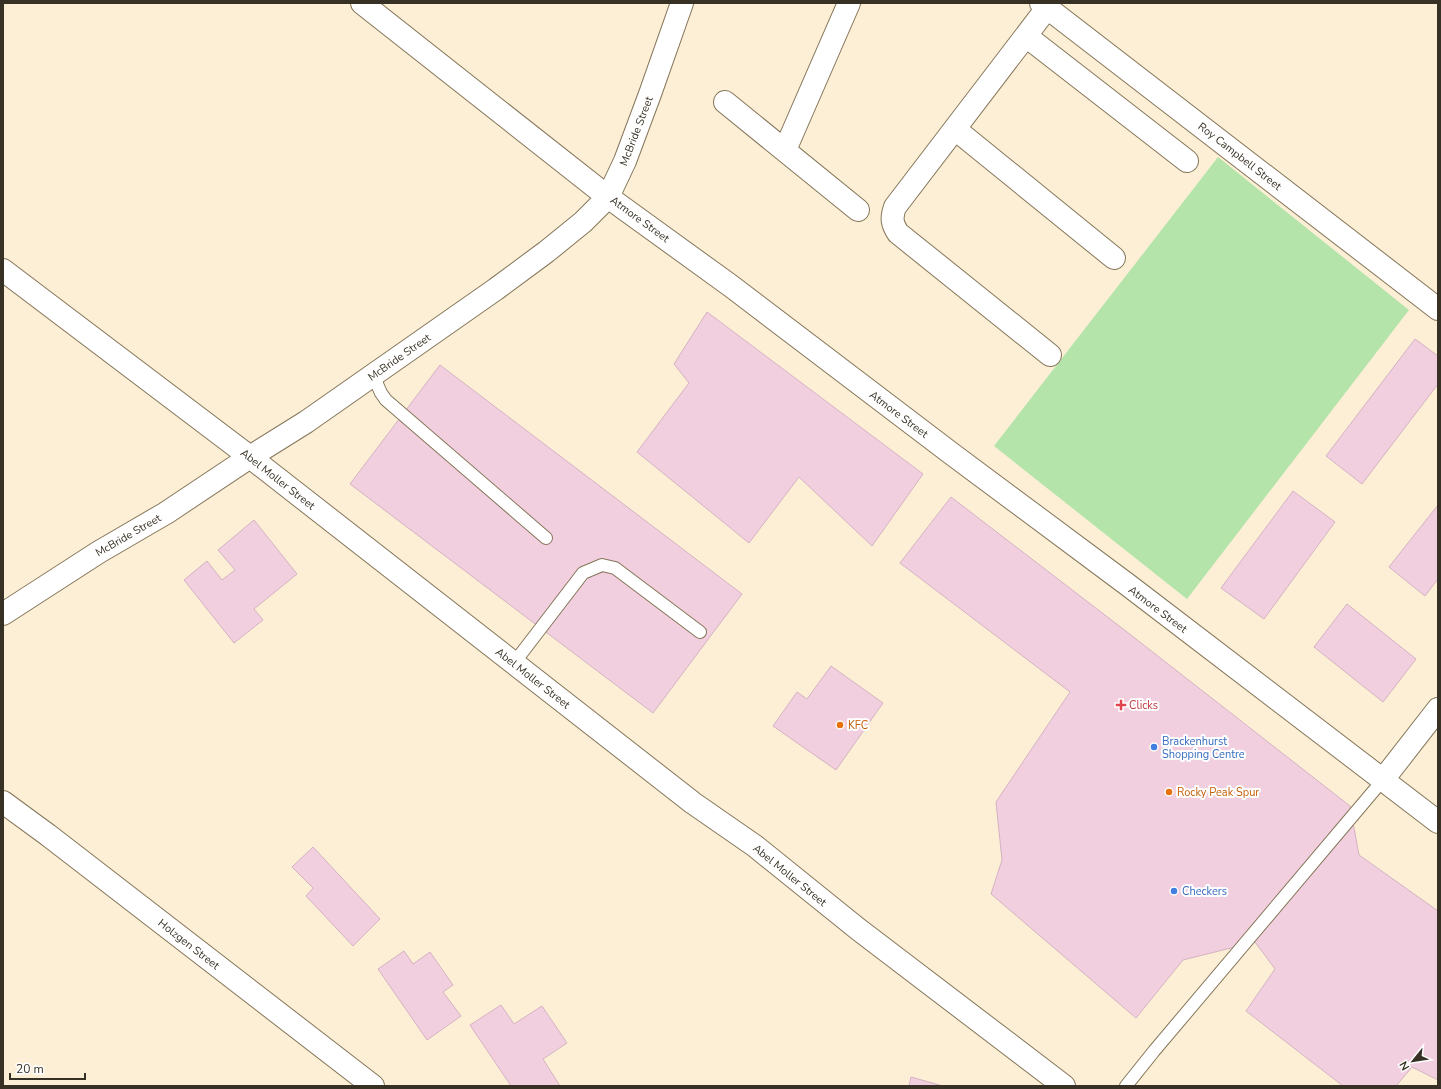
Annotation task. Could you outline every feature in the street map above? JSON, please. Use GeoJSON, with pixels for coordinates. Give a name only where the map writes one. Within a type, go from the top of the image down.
{"type":"FeatureCollection","features":[{"type":"Feature","properties":{"kind":"street","name":"Atmore Street"},"geometry":{"type":"LineString","coordinates":[[362,3],[608,197],[732,286],[952,454],[1128,585],[1382,781],[1438,822]]}},
{"type":"Feature","properties":{"kind":"street","name":"McBride Street"},"geometry":{"type":"LineString","coordinates":[[3,614],[99,552],[166,513],[250,456],[306,422],[496,289],[583,222],[608,197],[625,161],[648,102],[682,3]]}},
{"type":"Feature","properties":{"kind":"street"},"geometry":{"type":"LineString","coordinates":[[785,150],[849,3]]}},
{"type":"Feature","properties":{"kind":"street"},"geometry":{"type":"LineString","coordinates":[[1044,5],[1026,36],[895,207],[892,216],[893,226],[898,233],[1050,355]]}},
{"type":"Feature","properties":{"kind":"street","name":"Roy Campbell Street"},"geometry":{"type":"LineString","coordinates":[[1044,5],[1438,309]]}},
{"type":"Feature","properties":{"kind":"street"},"geometry":{"type":"LineString","coordinates":[[1026,36],[1187,161]]}},
{"type":"Feature","properties":{"kind":"street"},"geometry":{"type":"LineString","coordinates":[[725,102],[858,210]]}},
{"type":"Feature","properties":{"kind":"street"},"geometry":{"type":"LineString","coordinates":[[955,129],[1114,258]]}},
{"type":"Feature","properties":{"kind":"street","name":"Abel Moller Street"},"geometry":{"type":"LineString","coordinates":[[3,270],[250,456],[693,803],[755,846],[858,929],[1064,1086]]}},
{"type":"Feature","properties":{"kind":"street"},"geometry":{"type":"LineString","coordinates":[[1382,781],[1438,709]]}},
{"type":"Feature","properties":{"kind":"street","name":"Holzgen Street"},"geometry":{"type":"LineString","coordinates":[[3,802],[48,835],[373,1086]]}},
{"type":"Feature","properties":{"kind":"lane"},"geometry":{"type":"LineString","coordinates":[[373,375],[381,393],[386,400],[546,538]]}},
{"type":"Feature","properties":{"kind":"lane"},"geometry":{"type":"LineString","coordinates":[[514,663],[583,573],[602,565],[615,568],[700,632]]}},
{"type":"Feature","properties":{"kind":"lane"},"geometry":{"type":"LineString","coordinates":[[1126,1086],[1382,781]]}},
{"type":"Feature","properties":{"kind":"green space"},"geometry":{"type":"Polygon","coordinates":[[[1218,157],[1409,310],[1187,599],[994,446],[1218,157]]]}},
{"type":"Feature","properties":{"kind":"building"},"geometry":{"type":"Polygon","coordinates":[[[707,312],[923,474],[872,546],[799,477],[749,543],[637,452],[689,383],[674,364],[707,312]]]}},
{"type":"Feature","properties":{"kind":"building"},"geometry":{"type":"Polygon","coordinates":[[[1415,339],[1438,356],[1438,384],[1362,484],[1326,456],[1415,339]]]}},
{"type":"Feature","properties":{"kind":"building"},"geometry":{"type":"Polygon","coordinates":[[[440,365],[742,594],[653,713],[350,484],[440,365]]]}},
{"type":"Feature","properties":{"kind":"building"},"geometry":{"type":"Polygon","coordinates":[[[1293,491],[1335,522],[1264,619],[1221,588],[1293,491]]]}},
{"type":"Feature","properties":{"kind":"building","name":"Brackenhurst Shopping Centre"},"geometry":{"type":"Polygon","coordinates":[[[951,497],[1350,806],[1359,855],[1438,911],[1438,1080],[1412,1067],[1396,1086],[1343,1086],[1246,1011],[1275,969],[1255,942],[1183,960],[1136,1018],[991,894],[1002,860],[996,802],[1070,692],[900,563],[951,497]]]}},
{"type":"Feature","properties":{"kind":"building"},"geometry":{"type":"Polygon","coordinates":[[[1438,505],[1438,579],[1425,596],[1389,567],[1438,505]]]}},
{"type":"Feature","properties":{"kind":"building"},"geometry":{"type":"Polygon","coordinates":[[[254,520],[297,574],[254,609],[263,620],[234,643],[184,580],[207,561],[222,580],[235,570],[218,550],[254,520]]]}},
{"type":"Feature","properties":{"kind":"building"},"geometry":{"type":"Polygon","coordinates":[[[1347,604],[1416,659],[1383,702],[1314,647],[1347,604]]]}},
{"type":"Feature","properties":{"kind":"building"},"geometry":{"type":"Polygon","coordinates":[[[831,666],[883,703],[836,770],[773,726],[797,692],[807,699],[831,666]]]}},
{"type":"Feature","properties":{"kind":"building"},"geometry":{"type":"Polygon","coordinates":[[[313,847],[380,919],[353,946],[306,896],[313,888],[292,867],[313,847]]]}},
{"type":"Feature","properties":{"kind":"building"},"geometry":{"type":"Polygon","coordinates":[[[404,951],[413,964],[430,952],[453,985],[443,992],[461,1016],[427,1040],[378,969],[404,951]]]}},
{"type":"Feature","properties":{"kind":"building"},"geometry":{"type":"Polygon","coordinates":[[[501,1005],[514,1024],[542,1006],[567,1043],[543,1059],[560,1086],[511,1086],[470,1025],[501,1005]]]}},
{"type":"Feature","properties":{"kind":"building"},"geometry":{"type":"Polygon","coordinates":[[[911,1077],[943,1086],[909,1086],[911,1077]]]}},
{"type":"Feature","properties":{"kind":"place","name":"Clicks"},"geometry":{"type":"Point","coordinates":[1121,705]}},
{"type":"Feature","properties":{"kind":"place","name":"KFC"},"geometry":{"type":"Point","coordinates":[840,725]}},
{"type":"Feature","properties":{"kind":"place","name":"Brackenhurst Shopping Centre"},"geometry":{"type":"Point","coordinates":[1154,747]}},
{"type":"Feature","properties":{"kind":"place","name":"Rocky Peak Spur"},"geometry":{"type":"Point","coordinates":[1169,792]}},
{"type":"Feature","properties":{"kind":"place","name":"Checkers"},"geometry":{"type":"Point","coordinates":[1174,891]}}]}
